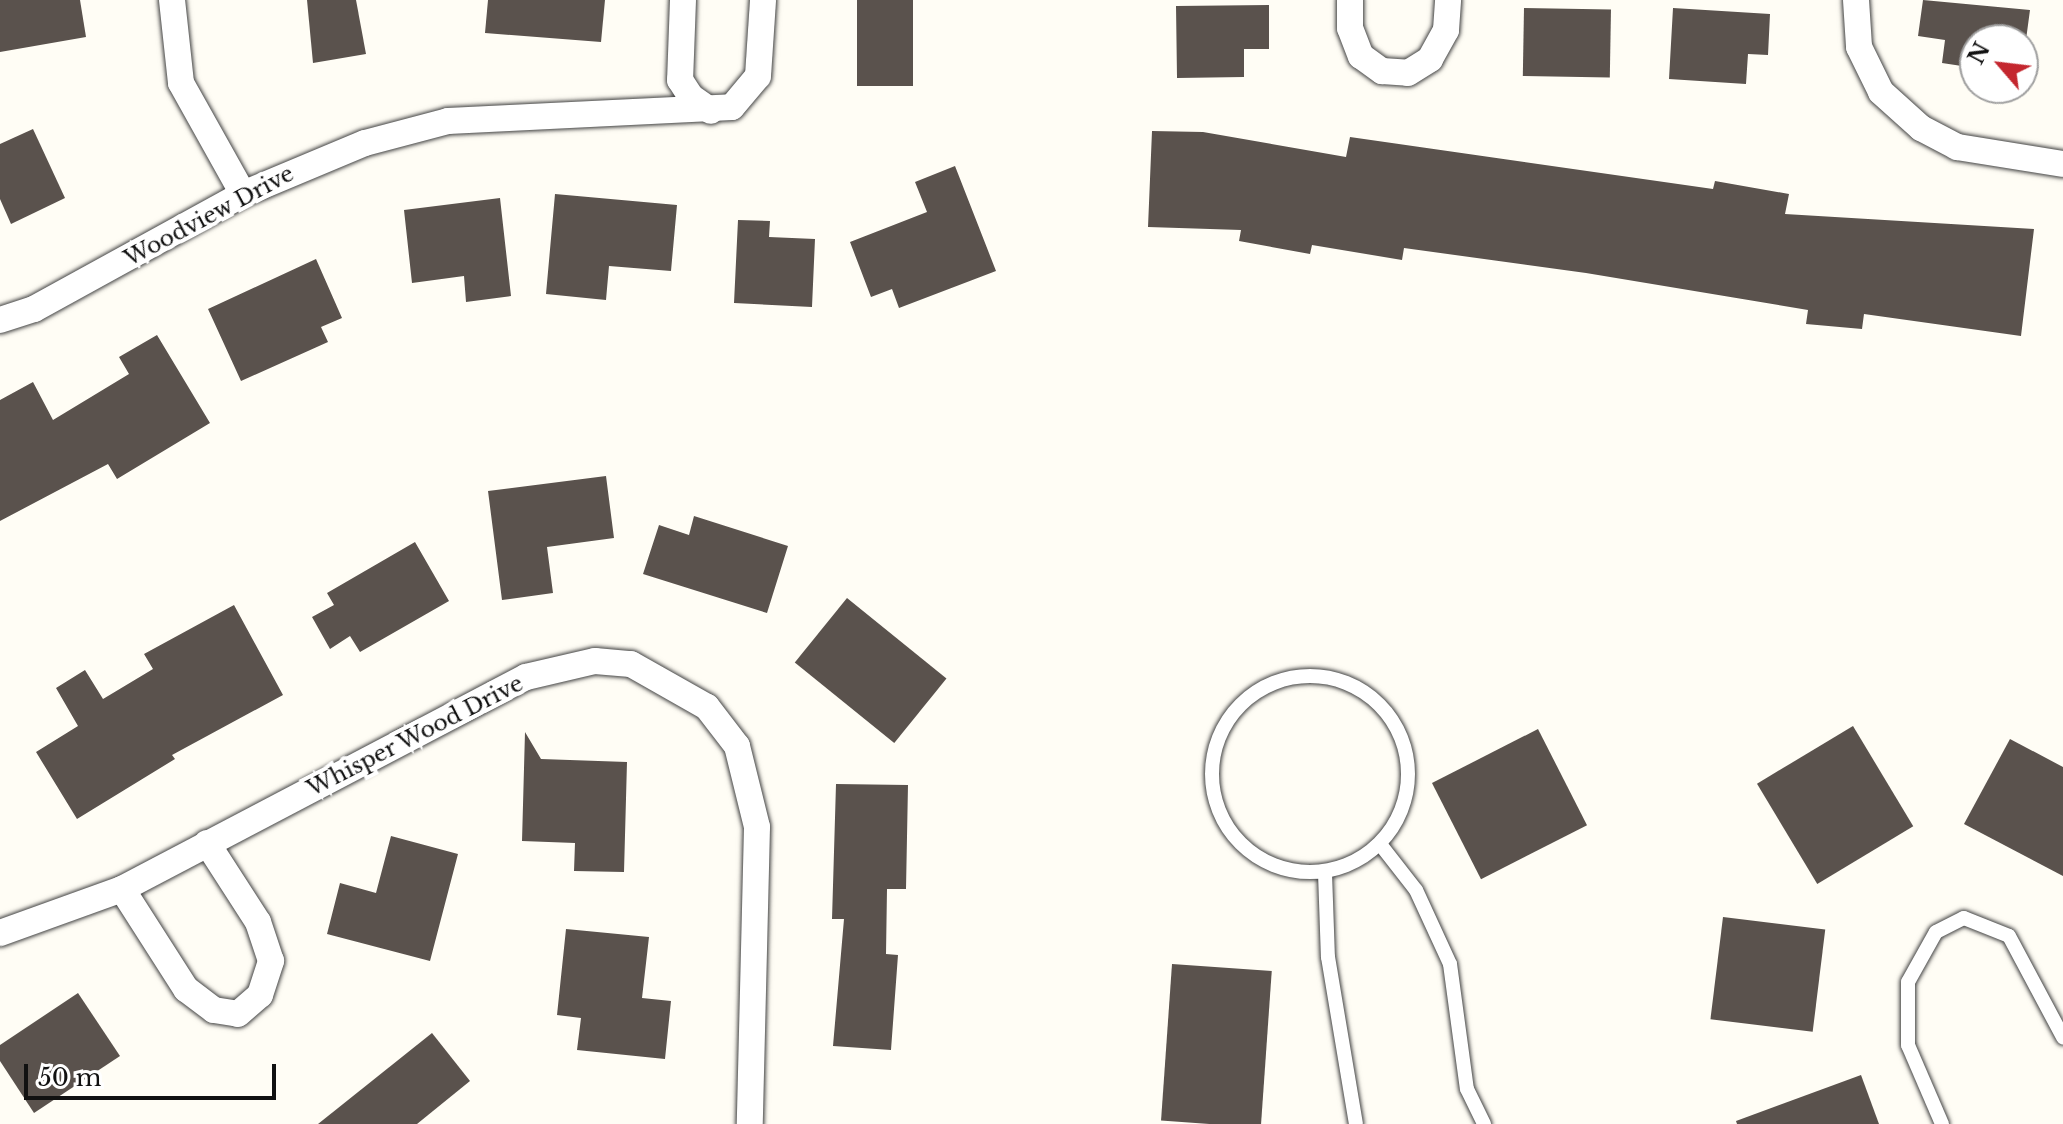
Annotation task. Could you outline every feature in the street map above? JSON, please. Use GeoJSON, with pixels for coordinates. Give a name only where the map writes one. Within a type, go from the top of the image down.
{"type":"FeatureCollection","features":[{"type":"Feature","properties":{"kind":"street"},"geometry":{"type":"LineString","coordinates":[[172,0],[181,83],[243,194]]}},
{"type":"Feature","properties":{"kind":"street"},"geometry":{"type":"LineString","coordinates":[[683,0],[680,80],[691,97],[711,111],[732,107],[758,76],[763,0]]}},
{"type":"Feature","properties":{"kind":"street"},"geometry":{"type":"LineString","coordinates":[[1350,0],[1350,28],[1361,56],[1382,71],[1408,73],[1430,59],[1446,30],[1448,0]]}},
{"type":"Feature","properties":{"kind":"street"},"geometry":{"type":"LineString","coordinates":[[1856,0],[1859,47],[1881,92],[1921,128],[1957,147],[2063,164]]}},
{"type":"Feature","properties":{"kind":"street","name":"Woodview Drive"},"geometry":{"type":"LineString","coordinates":[[0,320],[34,309],[243,194],[365,143],[448,121],[711,111]]}},
{"type":"Feature","properties":{"kind":"street","name":"Whisper Wood Drive"},"geometry":{"type":"LineString","coordinates":[[0,933],[122,889],[526,677],[595,661],[631,664],[707,707],[737,746],[757,827],[750,1124]]}},
{"type":"Feature","properties":{"kind":"street"},"geometry":{"type":"LineString","coordinates":[[122,889],[186,989],[214,1010],[238,1014],[260,995],[271,961],[258,922],[207,843]]}},
{"type":"Feature","properties":{"kind":"lane"},"geometry":{"type":"LineString","coordinates":[[1322,675],[1352,684],[1387,715],[1407,757],[1408,788],[1399,818],[1380,844],[1355,863],[1325,873],[1291,872],[1258,860],[1232,837],[1216,807],[1210,774],[1217,739],[1234,710],[1261,688],[1291,677],[1322,675]]}},
{"type":"Feature","properties":{"kind":"lane"},"geometry":{"type":"LineString","coordinates":[[1380,844],[1416,890],[1450,964],[1467,1089],[1484,1124]]}},
{"type":"Feature","properties":{"kind":"lane"},"geometry":{"type":"LineString","coordinates":[[1325,873],[1328,957],[1356,1124]]}},
{"type":"Feature","properties":{"kind":"lane"},"geometry":{"type":"LineString","coordinates":[[1942,1124],[1908,1045],[1908,982],[1936,932],[1964,918],[2009,936],[2063,1037]]}},
{"type":"Feature","properties":{"kind":"building"},"geometry":{"type":"Polygon","coordinates":[[[0,0],[80,0],[86,37],[0,52],[0,0]]]}},
{"type":"Feature","properties":{"kind":"building"},"geometry":{"type":"Polygon","coordinates":[[[307,0],[356,0],[366,54],[313,63],[307,0]]]}},
{"type":"Feature","properties":{"kind":"building"},"geometry":{"type":"Polygon","coordinates":[[[488,0],[605,0],[601,42],[485,33],[488,0]]]}},
{"type":"Feature","properties":{"kind":"building"},"geometry":{"type":"Polygon","coordinates":[[[857,0],[913,0],[913,86],[857,86],[857,0]]]}},
{"type":"Feature","properties":{"kind":"building"},"geometry":{"type":"Polygon","coordinates":[[[1923,0],[2030,10],[2028,24],[1959,24],[1959,66],[1942,63],[1945,40],[1918,36],[1923,0]]]}},
{"type":"Feature","properties":{"kind":"building"},"geometry":{"type":"Polygon","coordinates":[[[1269,5],[1269,49],[1244,49],[1244,77],[1177,78],[1176,6],[1269,5]]]}},
{"type":"Feature","properties":{"kind":"building"},"geometry":{"type":"Polygon","coordinates":[[[1524,8],[1611,10],[1610,78],[1523,76],[1524,8]]]}},
{"type":"Feature","properties":{"kind":"building"},"geometry":{"type":"Polygon","coordinates":[[[1673,8],[1770,14],[1768,55],[1748,54],[1746,84],[1669,79],[1673,8]]]}},
{"type":"Feature","properties":{"kind":"building"},"geometry":{"type":"Polygon","coordinates":[[[33,129],[65,198],[11,224],[0,199],[0,144],[33,129]]]}},
{"type":"Feature","properties":{"kind":"building"},"geometry":{"type":"Polygon","coordinates":[[[1152,131],[1203,132],[1346,157],[1350,137],[1713,189],[1715,181],[1789,194],[1785,214],[2034,229],[2021,336],[1864,314],[1862,329],[1806,324],[1808,310],[1586,273],[1404,248],[1402,260],[1312,245],[1310,254],[1239,241],[1241,230],[1148,227],[1152,131]]]}},
{"type":"Feature","properties":{"kind":"building"},"geometry":{"type":"Polygon","coordinates":[[[955,166],[996,271],[899,308],[892,289],[871,297],[850,242],[927,212],[915,182],[955,166]]]}},
{"type":"Feature","properties":{"kind":"building"},"geometry":{"type":"Polygon","coordinates":[[[555,194],[677,205],[671,271],[609,266],[606,300],[546,294],[555,194]]]}},
{"type":"Feature","properties":{"kind":"building"},"geometry":{"type":"Polygon","coordinates":[[[500,198],[511,296],[466,302],[464,276],[412,283],[404,210],[500,198]]]}},
{"type":"Feature","properties":{"kind":"building"},"geometry":{"type":"Polygon","coordinates":[[[738,220],[770,221],[769,237],[815,239],[812,307],[734,303],[738,220]]]}},
{"type":"Feature","properties":{"kind":"building"},"geometry":{"type":"Polygon","coordinates":[[[316,259],[342,318],[321,327],[328,342],[241,381],[208,309],[316,259]]]}},
{"type":"Feature","properties":{"kind":"building"},"geometry":{"type":"Polygon","coordinates":[[[157,335],[210,423],[117,479],[108,464],[0,521],[0,400],[33,382],[53,420],[129,374],[119,357],[157,335]]]}},
{"type":"Feature","properties":{"kind":"building"},"geometry":{"type":"Polygon","coordinates":[[[606,476],[614,538],[547,547],[553,593],[502,600],[488,491],[606,476]]]}},
{"type":"Feature","properties":{"kind":"building"},"geometry":{"type":"Polygon","coordinates":[[[694,516],[788,546],[767,613],[643,574],[659,525],[689,535],[694,516]]]}},
{"type":"Feature","properties":{"kind":"building"},"geometry":{"type":"Polygon","coordinates":[[[415,542],[449,601],[360,652],[350,636],[330,649],[312,617],[334,605],[327,593],[415,542]]]}},
{"type":"Feature","properties":{"kind":"building"},"geometry":{"type":"Polygon","coordinates":[[[847,598],[946,679],[894,743],[795,663],[847,598]]]}},
{"type":"Feature","properties":{"kind":"building"},"geometry":{"type":"Polygon","coordinates":[[[234,605],[283,695],[172,755],[175,759],[77,819],[36,752],[78,726],[56,688],[85,670],[103,699],[153,669],[144,654],[234,605]]]}},
{"type":"Feature","properties":{"kind":"building"},"geometry":{"type":"Polygon","coordinates":[[[1853,726],[1913,826],[1817,884],[1757,784],[1853,726]]]}},
{"type":"Feature","properties":{"kind":"building"},"geometry":{"type":"Polygon","coordinates":[[[1538,729],[1587,825],[1481,879],[1432,783],[1538,729]]]}},
{"type":"Feature","properties":{"kind":"building"},"geometry":{"type":"Polygon","coordinates":[[[525,732],[541,759],[627,762],[624,872],[574,871],[575,843],[522,841],[525,732]]]}},
{"type":"Feature","properties":{"kind":"building"},"geometry":{"type":"Polygon","coordinates":[[[2010,739],[2063,767],[2063,876],[1964,824],[2010,739]]]}},
{"type":"Feature","properties":{"kind":"building"},"geometry":{"type":"Polygon","coordinates":[[[836,784],[908,785],[906,889],[887,889],[886,954],[898,955],[891,1050],[833,1046],[844,919],[832,919],[836,784]]]}},
{"type":"Feature","properties":{"kind":"building"},"geometry":{"type":"Polygon","coordinates":[[[391,836],[458,854],[430,961],[327,934],[340,883],[376,893],[391,836]]]}},
{"type":"Feature","properties":{"kind":"building"},"geometry":{"type":"Polygon","coordinates":[[[1723,917],[1825,930],[1813,1032],[1710,1019],[1723,917]]]}},
{"type":"Feature","properties":{"kind":"building"},"geometry":{"type":"Polygon","coordinates":[[[566,929],[649,937],[642,998],[671,1001],[665,1059],[577,1050],[581,1018],[557,1015],[566,929]]]}},
{"type":"Feature","properties":{"kind":"building"},"geometry":{"type":"Polygon","coordinates":[[[1172,964],[1272,971],[1261,1124],[1161,1121],[1172,964]]]}},
{"type":"Feature","properties":{"kind":"building"},"geometry":{"type":"Polygon","coordinates":[[[78,993],[120,1056],[34,1113],[0,1061],[0,1045],[78,993]]]}},
{"type":"Feature","properties":{"kind":"building"},"geometry":{"type":"Polygon","coordinates":[[[432,1033],[470,1081],[417,1124],[318,1124],[432,1033]]]}},
{"type":"Feature","properties":{"kind":"building"},"geometry":{"type":"Polygon","coordinates":[[[1861,1075],[1879,1124],[1737,1124],[1736,1121],[1861,1075]]]}}]}
